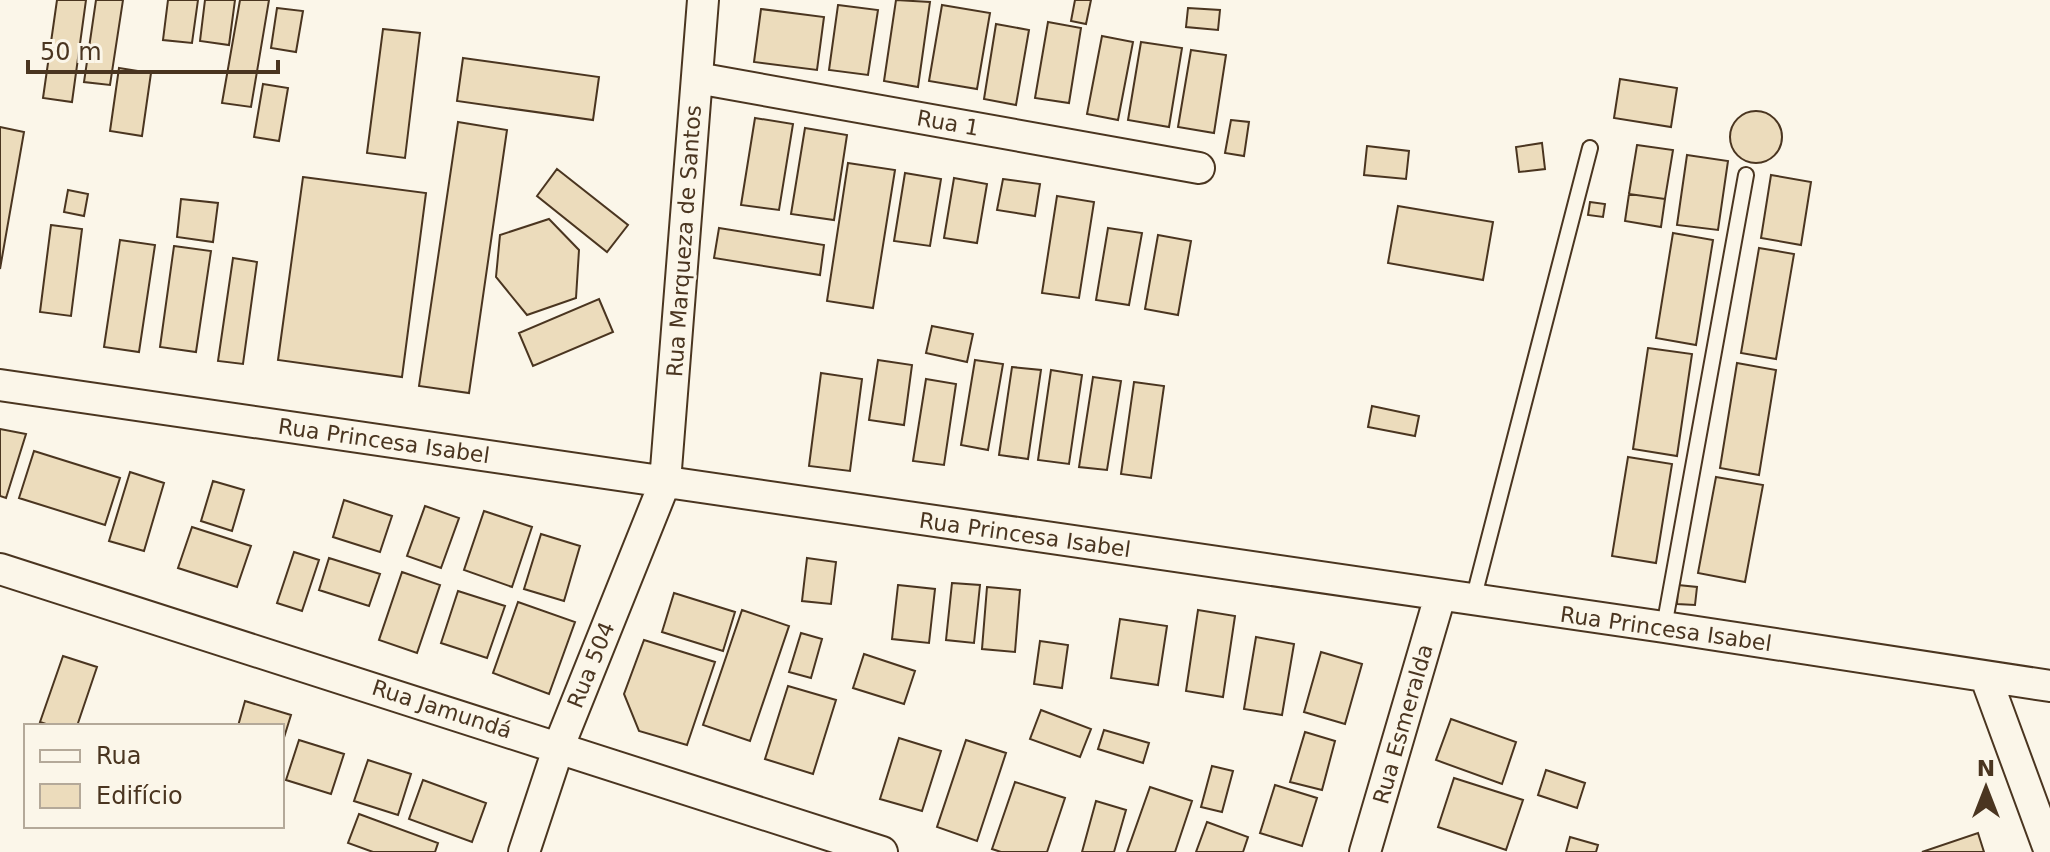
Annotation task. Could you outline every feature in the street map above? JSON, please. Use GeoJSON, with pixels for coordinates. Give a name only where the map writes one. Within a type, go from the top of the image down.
{"type":"FeatureCollection","features":[{"type":"Feature","properties":{"kind":"street","name":"Rua Marqueza de Santos"},"geometry":{"type":"LineString","coordinates":[[665,482],[702,0]]}},
{"type":"Feature","properties":{"kind":"street","name":"Rua 1"},"geometry":{"type":"LineString","coordinates":[[697,78],[1199,168]]}},
{"type":"Feature","properties":{"kind":"street","name":"Rua Princesa Isabel"},"geometry":{"type":"LineString","coordinates":[[0,385],[2050,686]]}},
{"type":"Feature","properties":{"kind":"street","name":"Rua 504"},"geometry":{"type":"LineString","coordinates":[[524,852],[559,746],[665,482]]}},
{"type":"Feature","properties":{"kind":"street","name":"Rua Jamundá"},"geometry":{"type":"LineString","coordinates":[[0,569],[882,852]]}},
{"type":"Feature","properties":{"kind":"street","name":"Rua Esmeralda"},"geometry":{"type":"LineString","coordinates":[[1365,852],[1440,596]]}},
{"type":"Feature","properties":{"kind":"street"},"geometry":{"type":"LineString","coordinates":[[1986,678],[2050,852]]}},
{"type":"Feature","properties":{"kind":"lane"},"geometry":{"type":"LineString","coordinates":[[1473,601],[1590,148]]}},
{"type":"Feature","properties":{"kind":"lane"},"geometry":{"type":"LineString","coordinates":[[1664,627],[1746,175]]}},
{"type":"Feature","properties":{"kind":"building"},"geometry":{"type":"Polygon","coordinates":[[[57,0],[86,0],[72,102],[43,98],[57,0]]]}},
{"type":"Feature","properties":{"kind":"building"},"geometry":{"type":"Polygon","coordinates":[[[96,0],[123,0],[110,85],[84,82],[96,0]]]}},
{"type":"Feature","properties":{"kind":"building"},"geometry":{"type":"Polygon","coordinates":[[[168,0],[198,0],[192,43],[163,40],[168,0]]]}},
{"type":"Feature","properties":{"kind":"building"},"geometry":{"type":"Polygon","coordinates":[[[205,0],[235,0],[229,45],[200,41],[205,0]]]}},
{"type":"Feature","properties":{"kind":"building"},"geometry":{"type":"Polygon","coordinates":[[[240,0],[269,0],[251,107],[222,103],[240,0]]]}},
{"type":"Feature","properties":{"kind":"building"},"geometry":{"type":"Polygon","coordinates":[[[896,0],[930,2],[918,87],[884,81],[896,0]]]}},
{"type":"Feature","properties":{"kind":"building"},"geometry":{"type":"Polygon","coordinates":[[[1075,0],[1091,0],[1086,24],[1071,21],[1075,0]]]}},
{"type":"Feature","properties":{"kind":"building"},"geometry":{"type":"Polygon","coordinates":[[[838,5],[878,10],[868,75],[829,70],[838,5]]]}},
{"type":"Feature","properties":{"kind":"building"},"geometry":{"type":"Polygon","coordinates":[[[942,5],[990,13],[977,89],[929,81],[942,5]]]}},
{"type":"Feature","properties":{"kind":"building"},"geometry":{"type":"Polygon","coordinates":[[[277,8],[303,11],[296,52],[271,48],[277,8]]]}},
{"type":"Feature","properties":{"kind":"building"},"geometry":{"type":"Polygon","coordinates":[[[1188,8],[1220,10],[1218,30],[1186,27],[1188,8]]]}},
{"type":"Feature","properties":{"kind":"building"},"geometry":{"type":"Polygon","coordinates":[[[761,9],[824,17],[817,70],[754,62],[761,9]]]}},
{"type":"Feature","properties":{"kind":"building"},"geometry":{"type":"Polygon","coordinates":[[[1048,22],[1081,28],[1069,103],[1035,98],[1048,22]]]}},
{"type":"Feature","properties":{"kind":"building"},"geometry":{"type":"Polygon","coordinates":[[[996,24],[1029,30],[1016,105],[984,99],[996,24]]]}},
{"type":"Feature","properties":{"kind":"building"},"geometry":{"type":"Polygon","coordinates":[[[383,29],[420,33],[405,158],[367,153],[383,29]]]}},
{"type":"Feature","properties":{"kind":"building"},"geometry":{"type":"Polygon","coordinates":[[[1102,36],[1133,42],[1118,120],[1087,114],[1102,36]]]}},
{"type":"Feature","properties":{"kind":"building"},"geometry":{"type":"Polygon","coordinates":[[[1141,42],[1182,48],[1169,127],[1128,120],[1141,42]]]}},
{"type":"Feature","properties":{"kind":"building"},"geometry":{"type":"Polygon","coordinates":[[[1191,50],[1226,55],[1214,133],[1178,127],[1191,50]]]}},
{"type":"Feature","properties":{"kind":"building"},"geometry":{"type":"Polygon","coordinates":[[[463,58],[599,77],[593,120],[457,101],[463,58]]]}},
{"type":"Feature","properties":{"kind":"building"},"geometry":{"type":"Polygon","coordinates":[[[119,68],[151,73],[142,136],[110,131],[119,68]]]}},
{"type":"Feature","properties":{"kind":"building"},"geometry":{"type":"Polygon","coordinates":[[[1620,79],[1677,88],[1671,127],[1614,118],[1620,79]]]}},
{"type":"Feature","properties":{"kind":"building"},"geometry":{"type":"Polygon","coordinates":[[[263,84],[288,88],[279,141],[254,137],[263,84]]]}},
{"type":"Feature","properties":{"kind":"building"},"geometry":{"type":"Polygon","coordinates":[[[1756,111],[1774,119],[1782,137],[1774,155],[1756,163],[1738,155],[1730,137],[1738,119],[1756,111]]]}},
{"type":"Feature","properties":{"kind":"building"},"geometry":{"type":"Polygon","coordinates":[[[755,118],[793,124],[779,210],[741,205],[755,118]]]}},
{"type":"Feature","properties":{"kind":"building"},"geometry":{"type":"Polygon","coordinates":[[[1231,120],[1249,122],[1244,156],[1225,153],[1231,120]]]}},
{"type":"Feature","properties":{"kind":"building"},"geometry":{"type":"Polygon","coordinates":[[[458,122],[507,130],[469,393],[419,386],[458,122]]]}},
{"type":"Feature","properties":{"kind":"building"},"geometry":{"type":"Polygon","coordinates":[[[0,127],[24,132],[0,269],[0,127]]]}},
{"type":"Feature","properties":{"kind":"building"},"geometry":{"type":"Polygon","coordinates":[[[805,128],[847,135],[834,220],[791,214],[805,128]]]}},
{"type":"Feature","properties":{"kind":"building"},"geometry":{"type":"Polygon","coordinates":[[[1542,143],[1545,169],[1519,172],[1516,147],[1542,143]]]}},
{"type":"Feature","properties":{"kind":"building"},"geometry":{"type":"Polygon","coordinates":[[[1637,145],[1673,150],[1665,199],[1629,194],[1637,145]]]}},
{"type":"Feature","properties":{"kind":"building"},"geometry":{"type":"Polygon","coordinates":[[[1367,146],[1409,151],[1406,179],[1364,175],[1367,146]]]}},
{"type":"Feature","properties":{"kind":"building"},"geometry":{"type":"Polygon","coordinates":[[[1687,155],[1728,161],[1718,230],[1677,225],[1687,155]]]}},
{"type":"Feature","properties":{"kind":"building"},"geometry":{"type":"Polygon","coordinates":[[[848,163],[895,170],[873,308],[827,301],[848,163]]]}},
{"type":"Feature","properties":{"kind":"building"},"geometry":{"type":"Polygon","coordinates":[[[557,169],[628,225],[607,252],[537,196],[557,169]]]}},
{"type":"Feature","properties":{"kind":"building"},"geometry":{"type":"Polygon","coordinates":[[[905,173],[941,179],[930,246],[894,241],[905,173]]]}},
{"type":"Feature","properties":{"kind":"building"},"geometry":{"type":"Polygon","coordinates":[[[1771,175],[1811,182],[1801,245],[1761,238],[1771,175]]]}},
{"type":"Feature","properties":{"kind":"building"},"geometry":{"type":"Polygon","coordinates":[[[303,177],[426,193],[402,377],[278,360],[303,177]]]}},
{"type":"Feature","properties":{"kind":"building"},"geometry":{"type":"Polygon","coordinates":[[[954,178],[987,184],[977,243],[944,238],[954,178]]]}},
{"type":"Feature","properties":{"kind":"building"},"geometry":{"type":"Polygon","coordinates":[[[1003,179],[1040,184],[1035,216],[997,210],[1003,179]]]}},
{"type":"Feature","properties":{"kind":"building"},"geometry":{"type":"Polygon","coordinates":[[[68,190],[88,194],[84,216],[64,212],[68,190]]]}},
{"type":"Feature","properties":{"kind":"building"},"geometry":{"type":"Polygon","coordinates":[[[1629,194],[1665,199],[1661,227],[1625,221],[1629,194]]]}},
{"type":"Feature","properties":{"kind":"building"},"geometry":{"type":"Polygon","coordinates":[[[1057,196],[1094,202],[1079,298],[1042,293],[1057,196]]]}},
{"type":"Feature","properties":{"kind":"building"},"geometry":{"type":"Polygon","coordinates":[[[181,199],[218,203],[213,242],[177,237],[181,199]]]}},
{"type":"Feature","properties":{"kind":"building"},"geometry":{"type":"Polygon","coordinates":[[[1590,202],[1605,204],[1603,217],[1588,215],[1590,202]]]}},
{"type":"Feature","properties":{"kind":"building"},"geometry":{"type":"Polygon","coordinates":[[[1398,206],[1493,222],[1483,280],[1388,263],[1398,206]]]}},
{"type":"Feature","properties":{"kind":"building"},"geometry":{"type":"Polygon","coordinates":[[[549,219],[579,250],[576,298],[527,315],[496,277],[500,235],[549,219]]]}},
{"type":"Feature","properties":{"kind":"building"},"geometry":{"type":"Polygon","coordinates":[[[51,225],[82,229],[71,316],[40,312],[51,225]]]}},
{"type":"Feature","properties":{"kind":"building"},"geometry":{"type":"Polygon","coordinates":[[[719,228],[824,245],[820,275],[714,258],[719,228]]]}},
{"type":"Feature","properties":{"kind":"building"},"geometry":{"type":"Polygon","coordinates":[[[1108,228],[1142,233],[1129,305],[1096,300],[1108,228]]]}},
{"type":"Feature","properties":{"kind":"building"},"geometry":{"type":"Polygon","coordinates":[[[1673,233],[1713,240],[1696,345],[1656,338],[1673,233]]]}},
{"type":"Feature","properties":{"kind":"building"},"geometry":{"type":"Polygon","coordinates":[[[1158,235],[1191,241],[1178,315],[1145,309],[1158,235]]]}},
{"type":"Feature","properties":{"kind":"building"},"geometry":{"type":"Polygon","coordinates":[[[120,240],[155,245],[139,352],[104,347],[120,240]]]}},
{"type":"Feature","properties":{"kind":"building"},"geometry":{"type":"Polygon","coordinates":[[[174,246],[211,251],[196,352],[160,347],[174,246]]]}},
{"type":"Feature","properties":{"kind":"building"},"geometry":{"type":"Polygon","coordinates":[[[1759,248],[1794,254],[1776,359],[1741,353],[1759,248]]]}},
{"type":"Feature","properties":{"kind":"building"},"geometry":{"type":"Polygon","coordinates":[[[233,258],[257,262],[243,364],[218,361],[233,258]]]}},
{"type":"Feature","properties":{"kind":"building"},"geometry":{"type":"Polygon","coordinates":[[[599,299],[613,332],[533,366],[519,333],[599,299]]]}},
{"type":"Feature","properties":{"kind":"building"},"geometry":{"type":"Polygon","coordinates":[[[932,326],[973,334],[967,362],[926,353],[932,326]]]}},
{"type":"Feature","properties":{"kind":"building"},"geometry":{"type":"Polygon","coordinates":[[[1648,348],[1692,354],[1677,456],[1633,449],[1648,348]]]}},
{"type":"Feature","properties":{"kind":"building"},"geometry":{"type":"Polygon","coordinates":[[[878,360],[912,365],[904,425],[869,420],[878,360]]]}},
{"type":"Feature","properties":{"kind":"building"},"geometry":{"type":"Polygon","coordinates":[[[975,360],[1003,364],[988,450],[961,445],[975,360]]]}},
{"type":"Feature","properties":{"kind":"building"},"geometry":{"type":"Polygon","coordinates":[[[1737,363],[1776,370],[1759,475],[1720,468],[1737,363]]]}},
{"type":"Feature","properties":{"kind":"building"},"geometry":{"type":"Polygon","coordinates":[[[1012,367],[1041,370],[1028,459],[999,455],[1012,367]]]}},
{"type":"Feature","properties":{"kind":"building"},"geometry":{"type":"Polygon","coordinates":[[[1051,370],[1082,375],[1069,464],[1038,460],[1051,370]]]}},
{"type":"Feature","properties":{"kind":"building"},"geometry":{"type":"Polygon","coordinates":[[[821,373],[862,379],[850,471],[809,466],[821,373]]]}},
{"type":"Feature","properties":{"kind":"building"},"geometry":{"type":"Polygon","coordinates":[[[1093,377],[1121,381],[1107,470],[1079,467],[1093,377]]]}},
{"type":"Feature","properties":{"kind":"building"},"geometry":{"type":"Polygon","coordinates":[[[926,379],[956,384],[944,465],[913,461],[926,379]]]}},
{"type":"Feature","properties":{"kind":"building"},"geometry":{"type":"Polygon","coordinates":[[[1134,382],[1164,386],[1151,478],[1121,474],[1134,382]]]}},
{"type":"Feature","properties":{"kind":"building"},"geometry":{"type":"Polygon","coordinates":[[[1372,406],[1419,416],[1415,436],[1368,427],[1372,406]]]}},
{"type":"Feature","properties":{"kind":"building"},"geometry":{"type":"Polygon","coordinates":[[[0,429],[26,434],[6,498],[0,496],[0,429]]]}},
{"type":"Feature","properties":{"kind":"building"},"geometry":{"type":"Polygon","coordinates":[[[34,451],[120,478],[105,525],[19,498],[34,451]]]}},
{"type":"Feature","properties":{"kind":"building"},"geometry":{"type":"Polygon","coordinates":[[[1628,457],[1672,464],[1656,563],[1612,556],[1628,457]]]}},
{"type":"Feature","properties":{"kind":"building"},"geometry":{"type":"Polygon","coordinates":[[[130,472],[164,483],[144,551],[109,541],[130,472]]]}},
{"type":"Feature","properties":{"kind":"building"},"geometry":{"type":"Polygon","coordinates":[[[1716,477],[1763,485],[1745,582],[1698,573],[1716,477]]]}},
{"type":"Feature","properties":{"kind":"building"},"geometry":{"type":"Polygon","coordinates":[[[213,481],[244,490],[232,531],[201,521],[213,481]]]}},
{"type":"Feature","properties":{"kind":"building"},"geometry":{"type":"Polygon","coordinates":[[[344,500],[392,516],[380,552],[333,537],[344,500]]]}},
{"type":"Feature","properties":{"kind":"building"},"geometry":{"type":"Polygon","coordinates":[[[425,506],[459,518],[441,568],[407,556],[425,506]]]}},
{"type":"Feature","properties":{"kind":"building"},"geometry":{"type":"Polygon","coordinates":[[[484,511],[532,527],[512,587],[464,570],[484,511]]]}},
{"type":"Feature","properties":{"kind":"building"},"geometry":{"type":"Polygon","coordinates":[[[192,527],[251,546],[237,587],[178,568],[192,527]]]}},
{"type":"Feature","properties":{"kind":"building"},"geometry":{"type":"Polygon","coordinates":[[[541,534],[580,546],[564,601],[524,589],[541,534]]]}},
{"type":"Feature","properties":{"kind":"building"},"geometry":{"type":"Polygon","coordinates":[[[294,552],[319,560],[302,611],[277,603],[294,552]]]}},
{"type":"Feature","properties":{"kind":"building"},"geometry":{"type":"Polygon","coordinates":[[[329,558],[380,574],[369,606],[319,590],[329,558]]]}},
{"type":"Feature","properties":{"kind":"building"},"geometry":{"type":"Polygon","coordinates":[[[807,558],[836,562],[831,604],[802,601],[807,558]]]}},
{"type":"Feature","properties":{"kind":"building"},"geometry":{"type":"Polygon","coordinates":[[[402,572],[440,585],[417,653],[379,640],[402,572]]]}},
{"type":"Feature","properties":{"kind":"building"},"geometry":{"type":"Polygon","coordinates":[[[952,583],[980,585],[974,643],[946,640],[952,583]]]}},
{"type":"Feature","properties":{"kind":"building"},"geometry":{"type":"Polygon","coordinates":[[[898,585],[935,589],[929,643],[892,639],[898,585]]]}},
{"type":"Feature","properties":{"kind":"building"},"geometry":{"type":"Polygon","coordinates":[[[1678,585],[1697,587],[1695,605],[1677,604],[1678,585]]]}},
{"type":"Feature","properties":{"kind":"building"},"geometry":{"type":"Polygon","coordinates":[[[987,587],[1020,590],[1015,652],[982,649],[987,587]]]}},
{"type":"Feature","properties":{"kind":"building"},"geometry":{"type":"Polygon","coordinates":[[[458,591],[505,606],[487,658],[441,643],[458,591]]]}},
{"type":"Feature","properties":{"kind":"building"},"geometry":{"type":"Polygon","coordinates":[[[674,593],[735,612],[723,651],[662,632],[674,593]]]}},
{"type":"Feature","properties":{"kind":"building"},"geometry":{"type":"Polygon","coordinates":[[[518,602],[575,622],[549,694],[493,673],[518,602]]]}},
{"type":"Feature","properties":{"kind":"building"},"geometry":{"type":"Polygon","coordinates":[[[742,610],[789,626],[750,741],[703,725],[742,610]]]}},
{"type":"Feature","properties":{"kind":"building"},"geometry":{"type":"Polygon","coordinates":[[[1198,610],[1235,616],[1223,697],[1186,691],[1198,610]]]}},
{"type":"Feature","properties":{"kind":"building"},"geometry":{"type":"Polygon","coordinates":[[[1120,619],[1167,626],[1158,685],[1111,678],[1120,619]]]}},
{"type":"Feature","properties":{"kind":"building"},"geometry":{"type":"Polygon","coordinates":[[[801,633],[822,639],[811,678],[789,672],[801,633]]]}},
{"type":"Feature","properties":{"kind":"building"},"geometry":{"type":"Polygon","coordinates":[[[1256,637],[1294,644],[1282,715],[1244,709],[1256,637]]]}},
{"type":"Feature","properties":{"kind":"building"},"geometry":{"type":"Polygon","coordinates":[[[644,640],[715,662],[687,745],[639,731],[624,694],[644,640]]]}},
{"type":"Feature","properties":{"kind":"building"},"geometry":{"type":"Polygon","coordinates":[[[1040,641],[1068,645],[1062,688],[1034,684],[1040,641]]]}},
{"type":"Feature","properties":{"kind":"building"},"geometry":{"type":"Polygon","coordinates":[[[1321,652],[1362,664],[1345,724],[1304,712],[1321,652]]]}},
{"type":"Feature","properties":{"kind":"building"},"geometry":{"type":"Polygon","coordinates":[[[864,654],[915,671],[904,704],[853,688],[864,654]]]}},
{"type":"Feature","properties":{"kind":"building"},"geometry":{"type":"Polygon","coordinates":[[[63,656],[97,667],[78,724],[40,722],[63,656]]]}},
{"type":"Feature","properties":{"kind":"building"},"geometry":{"type":"Polygon","coordinates":[[[788,686],[836,700],[813,774],[765,759],[788,686]]]}},
{"type":"Feature","properties":{"kind":"building"},"geometry":{"type":"Polygon","coordinates":[[[245,701],[291,715],[284,738],[284,724],[239,724],[245,701]]]}},
{"type":"Feature","properties":{"kind":"building"},"geometry":{"type":"Polygon","coordinates":[[[1041,710],[1091,729],[1080,757],[1030,739],[1041,710]]]}},
{"type":"Feature","properties":{"kind":"building"},"geometry":{"type":"Polygon","coordinates":[[[1451,719],[1516,742],[1502,784],[1436,760],[1451,719]]]}},
{"type":"Feature","properties":{"kind":"building"},"geometry":{"type":"Polygon","coordinates":[[[1104,730],[1149,743],[1143,763],[1098,749],[1104,730]]]}},
{"type":"Feature","properties":{"kind":"building"},"geometry":{"type":"Polygon","coordinates":[[[1305,732],[1335,741],[1322,790],[1290,782],[1305,732]]]}},
{"type":"Feature","properties":{"kind":"building"},"geometry":{"type":"Polygon","coordinates":[[[899,738],[941,751],[922,811],[880,799],[899,738]]]}},
{"type":"Feature","properties":{"kind":"building"},"geometry":{"type":"Polygon","coordinates":[[[299,740],[344,754],[331,794],[286,780],[299,740]]]}},
{"type":"Feature","properties":{"kind":"building"},"geometry":{"type":"Polygon","coordinates":[[[966,740],[1006,753],[977,841],[937,827],[966,740]]]}},
{"type":"Feature","properties":{"kind":"building"},"geometry":{"type":"Polygon","coordinates":[[[368,760],[411,774],[398,815],[354,801],[368,760]]]}},
{"type":"Feature","properties":{"kind":"building"},"geometry":{"type":"Polygon","coordinates":[[[1212,766],[1233,771],[1222,812],[1201,807],[1212,766]]]}},
{"type":"Feature","properties":{"kind":"building"},"geometry":{"type":"Polygon","coordinates":[[[1546,770],[1585,783],[1577,808],[1538,795],[1546,770]]]}},
{"type":"Feature","properties":{"kind":"building"},"geometry":{"type":"Polygon","coordinates":[[[1454,778],[1523,800],[1506,850],[1438,827],[1454,778]]]}},
{"type":"Feature","properties":{"kind":"building"},"geometry":{"type":"Polygon","coordinates":[[[423,780],[486,803],[472,842],[409,819],[423,780]]]}},
{"type":"Feature","properties":{"kind":"building"},"geometry":{"type":"Polygon","coordinates":[[[1015,782],[1065,798],[1047,852],[1001,852],[992,849],[1015,782]]]}},
{"type":"Feature","properties":{"kind":"building"},"geometry":{"type":"Polygon","coordinates":[[[1275,785],[1317,798],[1302,846],[1260,833],[1275,785]]]}},
{"type":"Feature","properties":{"kind":"building"},"geometry":{"type":"Polygon","coordinates":[[[1150,787],[1192,801],[1175,852],[1127,852],[1150,787]]]}},
{"type":"Feature","properties":{"kind":"building"},"geometry":{"type":"Polygon","coordinates":[[[1096,801],[1126,810],[1114,852],[1082,852],[1096,801]]]}},
{"type":"Feature","properties":{"kind":"building"},"geometry":{"type":"Polygon","coordinates":[[[359,814],[438,843],[435,852],[373,852],[348,843],[359,814]]]}},
{"type":"Feature","properties":{"kind":"building"},"geometry":{"type":"Polygon","coordinates":[[[1207,822],[1248,837],[1243,852],[1196,852],[1207,822]]]}},
{"type":"Feature","properties":{"kind":"building"},"geometry":{"type":"Polygon","coordinates":[[[1978,833],[1984,852],[1922,852],[1978,833]]]}},
{"type":"Feature","properties":{"kind":"building"},"geometry":{"type":"Polygon","coordinates":[[[1570,837],[1598,845],[1596,852],[1566,852],[1570,837]]]}}]}
